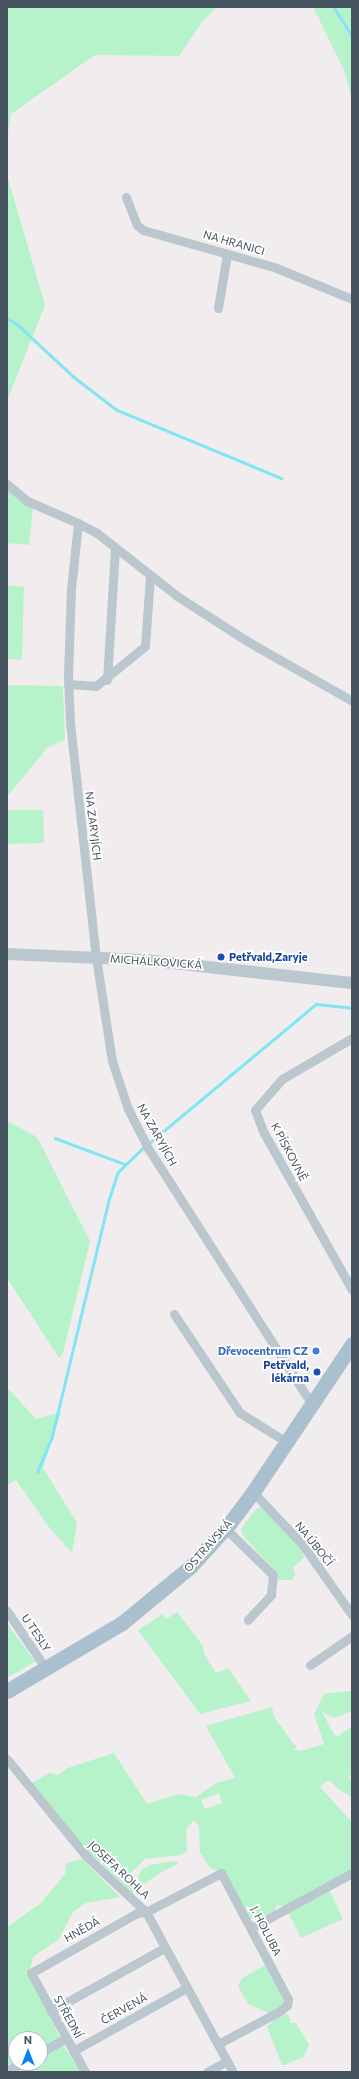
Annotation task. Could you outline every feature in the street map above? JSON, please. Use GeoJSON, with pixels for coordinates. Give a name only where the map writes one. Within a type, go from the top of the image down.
{"type":"FeatureCollection","features":[{"type":"Feature","properties":{"kind":"main road","name":"OSTRAVSKÁ"},"geometry":{"type":"LineString","coordinates":[[7,1690],[99,1638],[144,1607],[190,1567],[225,1528],[253,1492],[285,1441],[352,1344]]}},
{"type":"Feature","properties":{"kind":"street","name":"NA HRANICI"},"geometry":{"type":"LineString","coordinates":[[126,197],[137,225],[143,230],[274,267],[352,299]]}},
{"type":"Feature","properties":{"kind":"street"},"geometry":{"type":"LineString","coordinates":[[218,308],[227,254]]}},
{"type":"Feature","properties":{"kind":"street"},"geometry":{"type":"LineString","coordinates":[[7,484],[27,501],[78,523],[96,533],[150,577],[247,641],[352,701]]}},
{"type":"Feature","properties":{"kind":"street","name":"NA ZARYJÍCH"},"geometry":{"type":"LineString","coordinates":[[78,523],[71,589],[68,684],[73,770],[96,958],[112,1061],[128,1109],[148,1150],[311,1403]]}},
{"type":"Feature","properties":{"kind":"street"},"geometry":{"type":"LineString","coordinates":[[107,680],[115,549]]}},
{"type":"Feature","properties":{"kind":"street"},"geometry":{"type":"LineString","coordinates":[[68,684],[96,686],[107,680],[145,646],[150,577]]}},
{"type":"Feature","properties":{"kind":"street","name":"MICHÁLKOVICKÁ"},"geometry":{"type":"LineString","coordinates":[[7,954],[204,965],[352,983]]}},
{"type":"Feature","properties":{"kind":"street","name":"K PÍSKOVNĚ"},"geometry":{"type":"LineString","coordinates":[[352,1038],[282,1079],[255,1110],[264,1133],[352,1290]]}},
{"type":"Feature","properties":{"kind":"street"},"geometry":{"type":"LineString","coordinates":[[174,1314],[240,1413],[285,1441]]}},
{"type":"Feature","properties":{"kind":"street","name":"NA ÚBOČÍ"},"geometry":{"type":"LineString","coordinates":[[253,1492],[302,1544],[352,1615]]}},
{"type":"Feature","properties":{"kind":"street"},"geometry":{"type":"LineString","coordinates":[[225,1528],[273,1575],[270,1595],[248,1620]]}},
{"type":"Feature","properties":{"kind":"street","name":"U TESLY"},"geometry":{"type":"LineString","coordinates":[[7,1611],[46,1669]]}},
{"type":"Feature","properties":{"kind":"street"},"geometry":{"type":"LineString","coordinates":[[310,1665],[352,1636]]}},
{"type":"Feature","properties":{"kind":"street","name":"JOSEFA ROHLA"},"geometry":{"type":"LineString","coordinates":[[7,1759],[86,1856],[146,1912],[164,1948],[233,2072]]}},
{"type":"Feature","properties":{"kind":"street","name":"J. HOLUBA"},"geometry":{"type":"LineString","coordinates":[[146,1912],[221,1873],[288,1999],[287,2005],[218,2044]]}},
{"type":"Feature","properties":{"kind":"street"},"geometry":{"type":"LineString","coordinates":[[251,1928],[352,1873]]}},
{"type":"Feature","properties":{"kind":"street","name":"HNĚDÁ"},"geometry":{"type":"LineString","coordinates":[[31,1973],[137,1913],[146,1912]]}},
{"type":"Feature","properties":{"kind":"street"},"geometry":{"type":"LineString","coordinates":[[51,2011],[164,1948]]}},
{"type":"Feature","properties":{"kind":"street","name":"STŘEDNÍ"},"geometry":{"type":"LineString","coordinates":[[31,1973],[85,2072]]}},
{"type":"Feature","properties":{"kind":"street","name":"ČERVENÁ"},"geometry":{"type":"LineString","coordinates":[[73,2051],[186,1988]]}},
{"type":"Feature","properties":{"kind":"street"},"geometry":{"type":"LineString","coordinates":[[48,2048],[66,2038]]}},
{"type":"Feature","properties":{"kind":"street"},"geometry":{"type":"LineString","coordinates":[[207,2072],[227,2061]]}},
{"type":"Feature","properties":{"kind":"green space"},"geometry":{"type":"Polygon","coordinates":[[[7,7],[217,7],[202,22],[179,56],[95,55],[11,114],[7,140],[7,7]]]}},
{"type":"Feature","properties":{"kind":"green space"},"geometry":{"type":"Polygon","coordinates":[[[313,7],[352,7],[352,100],[344,70],[313,7]]]}},
{"type":"Feature","properties":{"kind":"green space"},"geometry":{"type":"Polygon","coordinates":[[[7,175],[45,305],[7,401],[7,175]]]}},
{"type":"Feature","properties":{"kind":"green space"},"geometry":{"type":"Polygon","coordinates":[[[7,487],[33,508],[29,545],[7,543],[7,487]]]}},
{"type":"Feature","properties":{"kind":"green space"},"geometry":{"type":"Polygon","coordinates":[[[7,585],[24,587],[22,660],[7,659],[7,585]]]}},
{"type":"Feature","properties":{"kind":"green space"},"geometry":{"type":"Polygon","coordinates":[[[7,685],[63,686],[65,740],[47,748],[7,797],[7,685]]]}},
{"type":"Feature","properties":{"kind":"green space"},"geometry":{"type":"Polygon","coordinates":[[[7,810],[43,810],[44,843],[7,844],[7,810]]]}},
{"type":"Feature","properties":{"kind":"green space"},"geometry":{"type":"Polygon","coordinates":[[[7,1121],[37,1137],[90,1241],[63,1353],[59,1358],[7,1278],[7,1121]]]}},
{"type":"Feature","properties":{"kind":"green space"},"geometry":{"type":"Polygon","coordinates":[[[7,1387],[36,1419],[61,1412],[43,1468],[77,1523],[72,1553],[48,1526],[16,1480],[7,1485],[7,1387]]]}},
{"type":"Feature","properties":{"kind":"green space"},"geometry":{"type":"Polygon","coordinates":[[[263,1506],[299,1545],[304,1558],[293,1567],[295,1574],[293,1580],[278,1580],[271,1566],[243,1536],[241,1529],[256,1509],[263,1506]]]}},
{"type":"Feature","properties":{"kind":"green space"},"geometry":{"type":"Polygon","coordinates":[[[177,1612],[203,1646],[203,1651],[216,1673],[228,1668],[251,1701],[200,1714],[138,1630],[163,1614],[166,1619],[177,1612]]]}},
{"type":"Feature","properties":{"kind":"green space"},"geometry":{"type":"Polygon","coordinates":[[[7,1623],[35,1662],[7,1678],[7,1623]]]}},
{"type":"Feature","properties":{"kind":"green space"},"geometry":{"type":"Polygon","coordinates":[[[352,1691],[352,1711],[335,1718],[322,1712],[334,1734],[338,1736],[352,1726],[352,1773],[348,1778],[352,1781],[352,1797],[336,1788],[332,1782],[327,1781],[320,1787],[352,1822],[352,1869],[284,1906],[277,1905],[274,1911],[259,1919],[250,1918],[224,1873],[210,1868],[200,1853],[199,1826],[194,1820],[186,1829],[187,1852],[180,1855],[145,1859],[130,1874],[121,1879],[130,1885],[135,1885],[141,1870],[150,1865],[173,1861],[179,1863],[158,1874],[132,1893],[95,1857],[92,1859],[32,1783],[49,1773],[58,1775],[68,1768],[114,1753],[147,1804],[178,1794],[196,1797],[216,1783],[235,1778],[206,1726],[272,1707],[274,1717],[297,1748],[293,1749],[301,1751],[324,1744],[314,1714],[324,1694],[352,1691]],[[219,1793],[201,1800],[205,1809],[222,1803],[219,1793]]]}},
{"type":"Feature","properties":{"kind":"green space"},"geometry":{"type":"Polygon","coordinates":[[[82,1859],[120,1897],[86,1903],[73,1912],[59,1939],[33,1957],[30,1971],[60,2038],[48,2045],[48,2031],[8,2031],[7,2068],[7,1927],[41,1903],[65,1874],[66,1863],[82,1859]]]}},
{"type":"Feature","properties":{"kind":"green space"},"geometry":{"type":"Polygon","coordinates":[[[330,1891],[343,1919],[301,1938],[288,1912],[330,1891]]]}},
{"type":"Feature","properties":{"kind":"green space"},"geometry":{"type":"Polygon","coordinates":[[[266,1965],[286,2003],[269,2013],[248,2004],[238,1986],[242,1978],[266,1965]]]}},
{"type":"Feature","properties":{"kind":"green space"},"geometry":{"type":"Polygon","coordinates":[[[288,2014],[291,2023],[296,2023],[309,2045],[303,2057],[282,2065],[267,2027],[276,2018],[288,2014]]]}},
{"type":"Feature","properties":{"kind":"green space"},"geometry":{"type":"Polygon","coordinates":[[[63,2045],[81,2072],[12,2072],[48,2071],[48,2052],[63,2045]]]}},
{"type":"Feature","properties":{"kind":"waterway"},"geometry":{"type":"LineString","coordinates":[[334,7],[352,36]]}},
{"type":"Feature","properties":{"kind":"waterway"},"geometry":{"type":"LineString","coordinates":[[7,318],[17,324],[74,377],[117,410],[281,478]]}},
{"type":"Feature","properties":{"kind":"waterway"},"geometry":{"type":"LineString","coordinates":[[148,1144],[316,1004],[352,1008]]}},
{"type":"Feature","properties":{"kind":"waterway"},"geometry":{"type":"LineString","coordinates":[[55,1138],[125,1164]]}},
{"type":"Feature","properties":{"kind":"waterway"},"geometry":{"type":"LineString","coordinates":[[37,1472],[52,1436],[109,1199],[118,1172],[144,1147]]}},
{"type":"Feature","properties":{"kind":"place","name":"Petřvald,Zaryje"},"geometry":{"type":"Point","coordinates":[221,957]}},
{"type":"Feature","properties":{"kind":"place","name":"Dřevocentrum CZ"},"geometry":{"type":"Point","coordinates":[316,1351]}},
{"type":"Feature","properties":{"kind":"place","name":"Petřvald, lékárna"},"geometry":{"type":"Point","coordinates":[317,1372]}}]}
